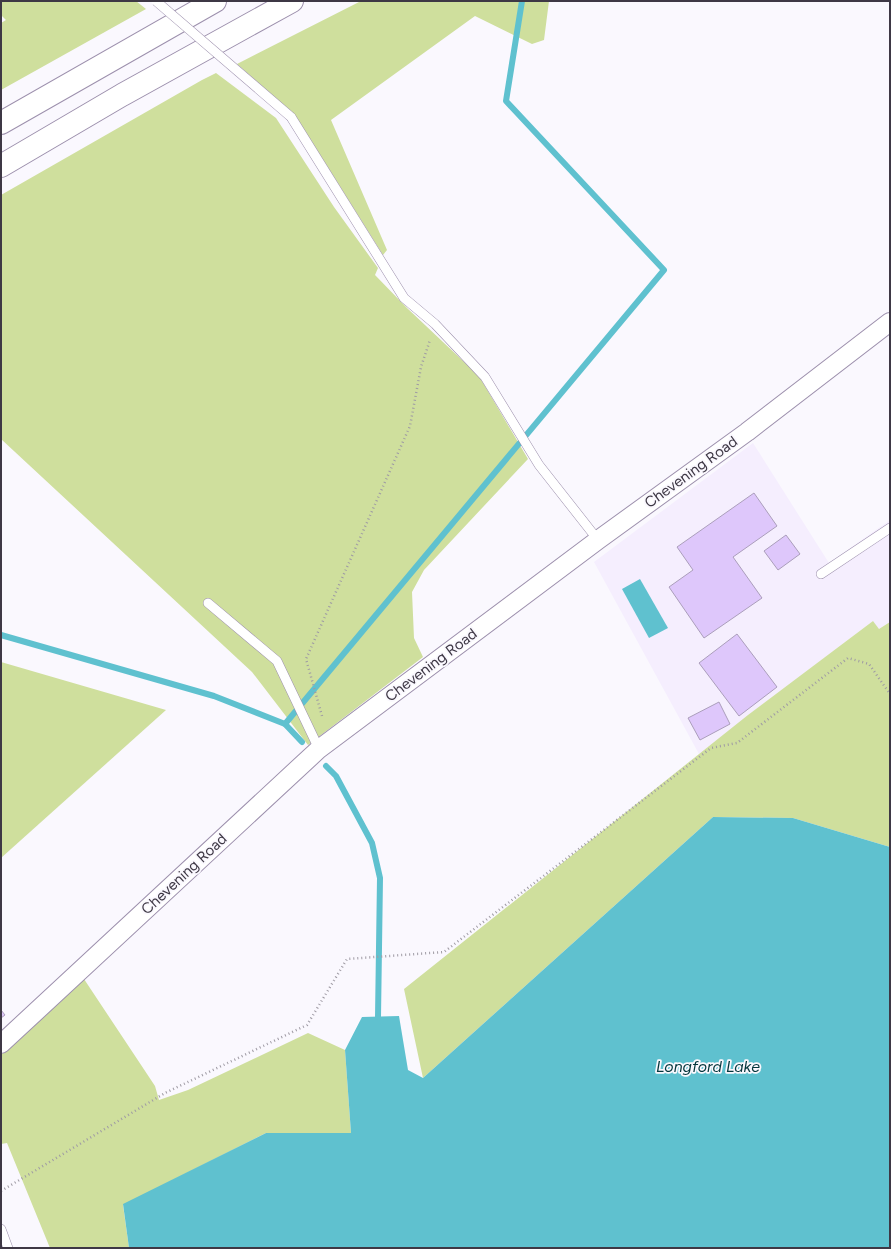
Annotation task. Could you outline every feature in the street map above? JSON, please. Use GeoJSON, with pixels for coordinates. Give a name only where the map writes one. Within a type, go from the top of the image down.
{"type":"FeatureCollection","features":[{"type":"Feature","properties":{"kind":"highway"},"geometry":{"type":"LineString","coordinates":[[1,123],[215,1]]}},
{"type":"Feature","properties":{"kind":"highway"},"geometry":{"type":"LineString","coordinates":[[1,166],[122,95],[292,1]]}},
{"type":"Feature","properties":{"kind":"street","name":"Chevening Road"},"geometry":{"type":"LineString","coordinates":[[1,1044],[319,750],[598,540],[747,432],[890,322]]}},
{"type":"Feature","properties":{"kind":"lane"},"geometry":{"type":"LineString","coordinates":[[156,1],[291,117],[404,298],[435,324],[485,377],[539,465],[598,540]]}},
{"type":"Feature","properties":{"kind":"lane"},"geometry":{"type":"LineString","coordinates":[[821,574],[890,528]]}},
{"type":"Feature","properties":{"kind":"lane"},"geometry":{"type":"LineString","coordinates":[[208,602],[277,661],[319,750]]}},
{"type":"Feature","properties":{"kind":"lane"},"geometry":{"type":"LineString","coordinates":[[1,1229],[8,1248]]}},
{"type":"Feature","properties":{"kind":"path"},"geometry":{"type":"LineString","coordinates":[[318,704],[306,659],[410,426],[421,367],[435,324]]}},
{"type":"Feature","properties":{"kind":"path"},"geometry":{"type":"LineString","coordinates":[[1,1191],[165,1093],[307,1025],[347,959],[444,952],[711,748],[737,743],[848,658],[869,664],[890,694]]}},
{"type":"Feature","properties":{"kind":"shaded area"},"geometry":{"type":"Polygon","coordinates":[[[753,443],[829,563],[890,520],[890,646],[873,621],[699,754],[594,562],[753,443]]]}},
{"type":"Feature","properties":{"kind":"green space"},"geometry":{"type":"Polygon","coordinates":[[[1,1],[136,1],[146,9],[1,90],[1,23],[6,20],[1,15],[1,1]]]}},
{"type":"Feature","properties":{"kind":"green space"},"geometry":{"type":"Polygon","coordinates":[[[361,1],[549,1],[544,40],[532,44],[475,16],[331,120],[387,250],[383,255],[295,115],[237,64],[361,1]]]}},
{"type":"Feature","properties":{"kind":"green space"},"geometry":{"type":"Polygon","coordinates":[[[216,73],[276,118],[334,207],[378,268],[375,275],[407,308],[479,376],[528,459],[424,570],[412,592],[414,638],[423,657],[308,745],[252,672],[1,439],[1,195],[216,73]]]}},
{"type":"Feature","properties":{"kind":"green space"},"geometry":{"type":"Polygon","coordinates":[[[873,621],[879,629],[890,622],[890,847],[793,818],[713,817],[423,1078],[404,989],[748,715],[873,621]]]}},
{"type":"Feature","properties":{"kind":"green space"},"geometry":{"type":"Polygon","coordinates":[[[1,662],[166,710],[1,858],[1,662]]]}},
{"type":"Feature","properties":{"kind":"green space"},"geometry":{"type":"Polygon","coordinates":[[[82,976],[155,1086],[159,1100],[188,1090],[308,1033],[345,1050],[351,1133],[266,1133],[123,1205],[129,1248],[50,1248],[7,1143],[1,1144],[1,1055],[82,976]]]}},
{"type":"Feature","properties":{"kind":"water"},"geometry":{"type":"Polygon","coordinates":[[[640,579],[668,628],[649,638],[622,589],[640,579]]]}},
{"type":"Feature","properties":{"kind":"water","name":"Longford Lake"},"geometry":{"type":"Polygon","coordinates":[[[713,817],[793,818],[890,847],[890,1248],[129,1248],[123,1204],[266,1133],[351,1133],[345,1050],[362,1017],[399,1016],[408,1070],[423,1078],[713,817]]]}},
{"type":"Feature","properties":{"kind":"building"},"geometry":{"type":"Polygon","coordinates":[[[754,493],[777,526],[733,557],[762,598],[704,638],[669,587],[693,570],[677,547],[754,493]]]}},
{"type":"Feature","properties":{"kind":"building"},"geometry":{"type":"Polygon","coordinates":[[[786,535],[800,554],[778,570],[764,551],[786,535]]]}},
{"type":"Feature","properties":{"kind":"building"},"geometry":{"type":"Polygon","coordinates":[[[737,634],[777,687],[739,716],[699,663],[737,634]]]}},
{"type":"Feature","properties":{"kind":"building"},"geometry":{"type":"Polygon","coordinates":[[[719,702],[730,724],[700,740],[688,718],[719,702]]]}},
{"type":"Feature","properties":{"kind":"building"},"geometry":{"type":"Polygon","coordinates":[[[1,1010],[5,1015],[1,1018],[1,1010]]]}},
{"type":"Feature","properties":{"kind":"waterway"},"geometry":{"type":"LineString","coordinates":[[285,724],[664,270],[506,101],[522,1]]}},
{"type":"Feature","properties":{"kind":"waterway"},"geometry":{"type":"LineString","coordinates":[[1,635],[214,696],[285,724],[302,742]]}},
{"type":"Feature","properties":{"kind":"waterway"},"geometry":{"type":"LineString","coordinates":[[326,766],[336,776],[372,843],[380,878],[378,1017]]}}]}
